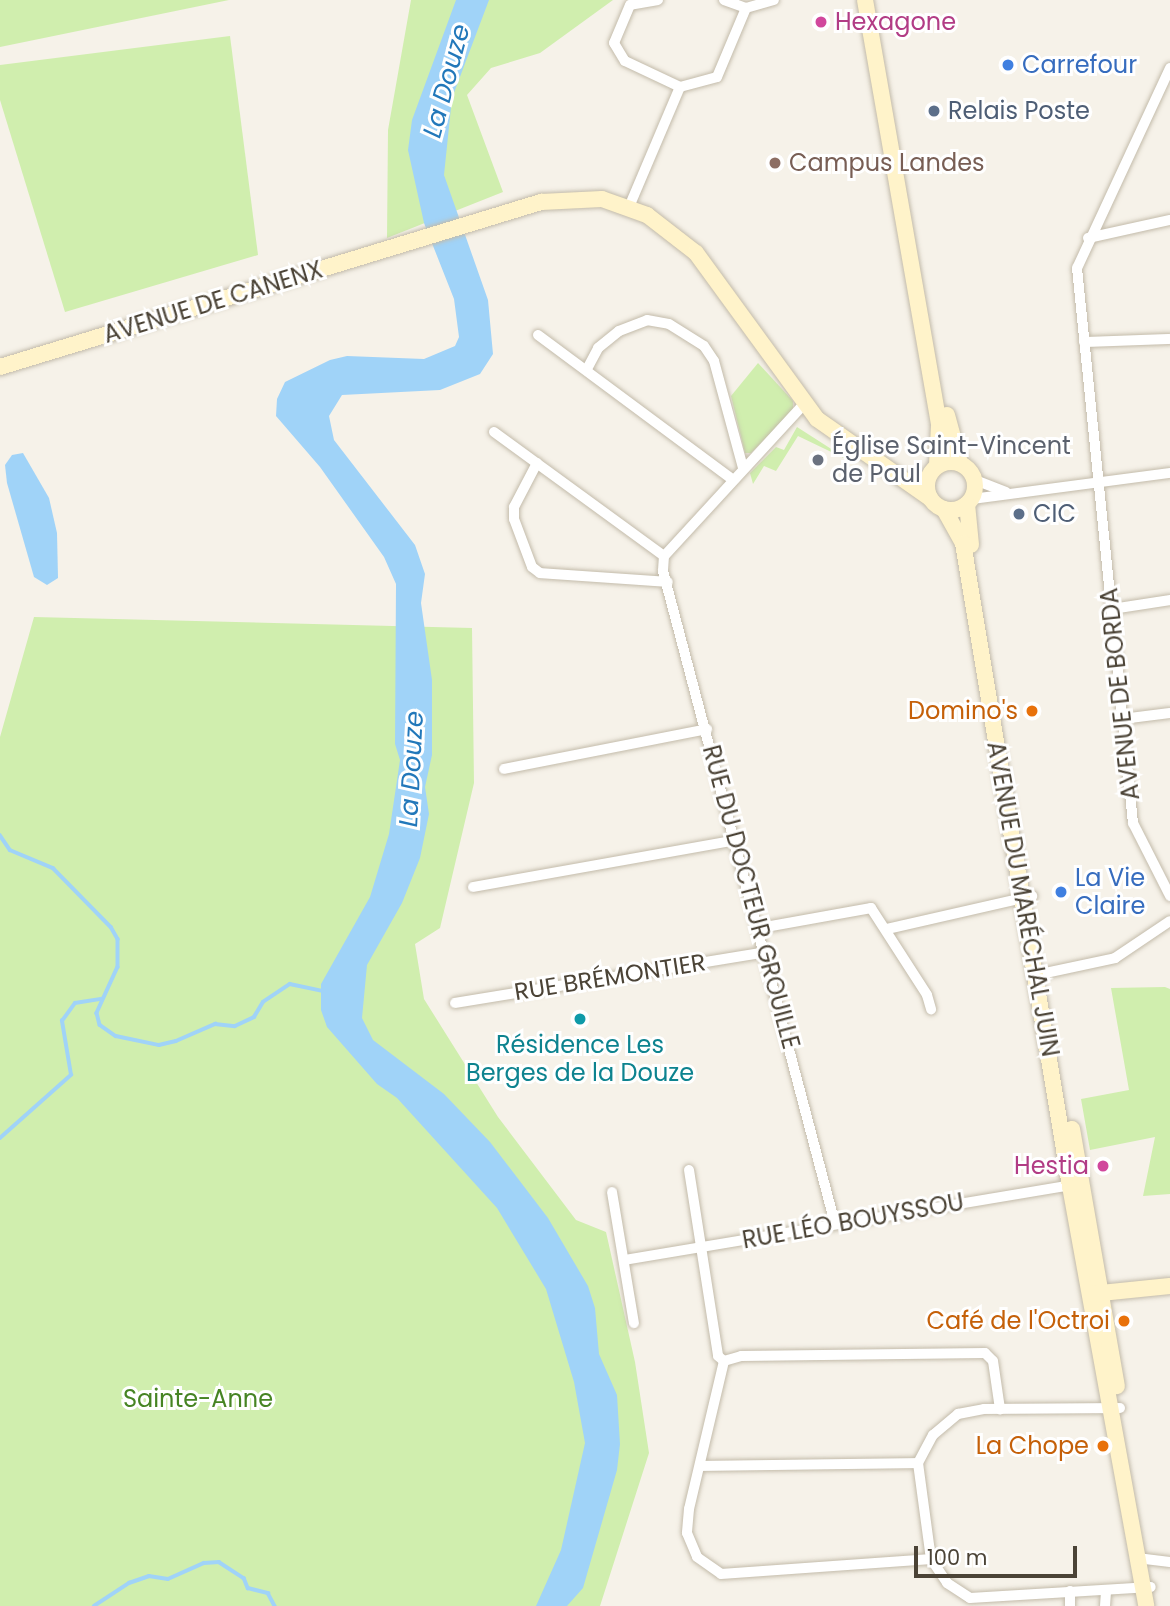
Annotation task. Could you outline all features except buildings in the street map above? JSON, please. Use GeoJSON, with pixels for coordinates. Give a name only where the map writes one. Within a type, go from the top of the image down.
{"type":"FeatureCollection","features":[{"type":"Feature","properties":{"kind":"main road"},"geometry":{"type":"LineString","coordinates":[[865,0],[939,426],[935,468],[928,481],[930,498]]}},
{"type":"Feature","properties":{"kind":"main road"},"geometry":{"type":"LineString","coordinates":[[629,207],[666,227],[696,253],[804,404],[854,447],[896,472],[944,509],[970,502],[975,480],[960,463],[943,400],[877,0]]}},
{"type":"Feature","properties":{"kind":"main road","name":"AVENUE DE CANENX"},"geometry":{"type":"LineString","coordinates":[[0,367],[468,224],[571,197],[602,199],[629,207]]}},
{"type":"Feature","properties":{"kind":"main road"},"geometry":{"type":"LineString","coordinates":[[896,472],[960,463]]}},
{"type":"Feature","properties":{"kind":"main road","name":"AVENUE DU MARÉCHAL JUIN"},"geometry":{"type":"LineString","coordinates":[[970,502],[1027,897]]}},
{"type":"Feature","properties":{"kind":"main road","name":"AVENUE DU MARÉCHAL JUIN"},"geometry":{"type":"LineString","coordinates":[[944,509],[962,538],[1147,1587]]}},
{"type":"Feature","properties":{"kind":"main road"},"geometry":{"type":"LineString","coordinates":[[1095,1293],[1170,1286]]}},
{"type":"Feature","properties":{"kind":"main road"},"geometry":{"type":"LineString","coordinates":[[1146,1606],[1147,1587]]}},
{"type":"Feature","properties":{"kind":"main road"},"geometry":{"type":"LineString","coordinates":[[1147,1587],[1155,1606]]}},
{"type":"Feature","properties":{"kind":"street"},"geometry":{"type":"LineString","coordinates":[[658,0],[631,5],[614,43],[625,61],[680,87],[717,77],[746,8]]}},
{"type":"Feature","properties":{"kind":"street"},"geometry":{"type":"LineString","coordinates":[[724,0],[746,8],[774,0]]}},
{"type":"Feature","properties":{"kind":"street","name":"AVENUE DE BORDA"},"geometry":{"type":"LineString","coordinates":[[1170,68],[1088,238],[1077,268],[1133,822],[1170,896]]}},
{"type":"Feature","properties":{"kind":"street"},"geometry":{"type":"LineString","coordinates":[[629,207],[680,87]]}},
{"type":"Feature","properties":{"kind":"street"},"geometry":{"type":"LineString","coordinates":[[1088,238],[1170,220]]}},
{"type":"Feature","properties":{"kind":"street"},"geometry":{"type":"LineString","coordinates":[[587,369],[598,348],[619,331],[647,320],[669,324],[704,346],[714,361],[743,468]]}},
{"type":"Feature","properties":{"kind":"street"},"geometry":{"type":"LineString","coordinates":[[538,335],[733,480]]}},
{"type":"Feature","properties":{"kind":"street"},"geometry":{"type":"LineString","coordinates":[[1084,342],[1170,339]]}},
{"type":"Feature","properties":{"kind":"street"},"geometry":{"type":"LineString","coordinates":[[494,432],[664,556],[804,404]]}},
{"type":"Feature","properties":{"kind":"street"},"geometry":{"type":"LineString","coordinates":[[537,463],[514,508],[514,519],[532,567],[540,573],[666,576]]}},
{"type":"Feature","properties":{"kind":"street"},"geometry":{"type":"LineString","coordinates":[[970,502],[1009,493],[1170,473]]}},
{"type":"Feature","properties":{"kind":"street"},"geometry":{"type":"LineString","coordinates":[[975,480],[1009,493]]}},
{"type":"Feature","properties":{"kind":"street","name":"RUE DU DOCTEUR GROUILLE"},"geometry":{"type":"LineString","coordinates":[[664,556],[666,576],[760,928],[835,1224]]}},
{"type":"Feature","properties":{"kind":"street"},"geometry":{"type":"LineString","coordinates":[[1112,609],[1170,600]]}},
{"type":"Feature","properties":{"kind":"street"},"geometry":{"type":"LineString","coordinates":[[1122,719],[1170,713]]}},
{"type":"Feature","properties":{"kind":"street"},"geometry":{"type":"LineString","coordinates":[[504,769],[707,729]]}},
{"type":"Feature","properties":{"kind":"street"},"geometry":{"type":"LineString","coordinates":[[473,887],[737,840]]}},
{"type":"Feature","properties":{"kind":"street"},"geometry":{"type":"LineString","coordinates":[[887,929],[1027,897]]}},
{"type":"Feature","properties":{"kind":"street"},"geometry":{"type":"LineString","coordinates":[[760,928],[871,908],[927,995],[931,1009]]}},
{"type":"Feature","properties":{"kind":"street"},"geometry":{"type":"LineString","coordinates":[[1040,974],[1115,958],[1170,921]]}},
{"type":"Feature","properties":{"kind":"street","name":"RUE BRÉMONTIER"},"geometry":{"type":"LineString","coordinates":[[455,1003],[765,952]]}},
{"type":"Feature","properties":{"kind":"street"},"geometry":{"type":"LineString","coordinates":[[689,1170],[718,1356],[724,1361]]}},
{"type":"Feature","properties":{"kind":"street","name":"RUE LÉO BOUYSSOU"},"geometry":{"type":"LineString","coordinates":[[624,1260],[1076,1184]]}},
{"type":"Feature","properties":{"kind":"street"},"geometry":{"type":"LineString","coordinates":[[612,1192],[634,1323]]}},
{"type":"Feature","properties":{"kind":"street"},"geometry":{"type":"LineString","coordinates":[[724,1361],[741,1356],[985,1353],[993,1361],[1000,1409]]}},
{"type":"Feature","properties":{"kind":"street"},"geometry":{"type":"LineString","coordinates":[[724,1361],[687,1533],[697,1557],[721,1574],[931,1559]]}},
{"type":"Feature","properties":{"kind":"street"},"geometry":{"type":"LineString","coordinates":[[1115,1408],[1000,1409],[958,1414],[933,1435],[918,1463],[931,1559],[947,1583],[970,1598],[1147,1587]]}},
{"type":"Feature","properties":{"kind":"street"},"geometry":{"type":"LineString","coordinates":[[702,1466],[918,1463]]}},
{"type":"Feature","properties":{"kind":"street"},"geometry":{"type":"LineString","coordinates":[[1142,1559],[1170,1562]]}},
{"type":"Feature","properties":{"kind":"street"},"geometry":{"type":"LineString","coordinates":[[1104,1606],[1106,1590]]}},
{"type":"Feature","properties":{"kind":"street"},"geometry":{"type":"LineString","coordinates":[[1070,1591],[1070,1606]]}},
{"type":"Feature","properties":{"kind":"street"},"geometry":{"type":"LineString","coordinates":[[1041,1606],[1042,1593]]}},
{"type":"Feature","properties":{"kind":"green space"},"geometry":{"type":"Polygon","coordinates":[[[0,0],[229,0],[0,47],[0,0]]]}},
{"type":"Feature","properties":{"kind":"green space"},"geometry":{"type":"Polygon","coordinates":[[[411,0],[613,0],[540,53],[491,68],[467,95],[503,192],[387,238],[388,130],[411,0]]]}},
{"type":"Feature","properties":{"kind":"green space"},"geometry":{"type":"Polygon","coordinates":[[[230,36],[258,255],[65,312],[0,100],[0,65],[230,36]]]}},
{"type":"Feature","properties":{"kind":"green space"},"geometry":{"type":"Polygon","coordinates":[[[758,363],[793,401],[793,410],[751,453],[745,453],[731,396],[758,363]]]}},
{"type":"Feature","properties":{"kind":"green space"},"geometry":{"type":"Polygon","coordinates":[[[797,427],[850,461],[798,436],[776,471],[764,466],[753,484],[750,473],[776,447],[784,450],[797,427]]]}},
{"type":"Feature","properties":{"kind":"green space","name":"Sainte-Anne"},"geometry":{"type":"Polygon","coordinates":[[[34,617],[472,628],[474,783],[440,928],[415,944],[424,999],[498,1117],[576,1220],[606,1232],[635,1362],[649,1453],[600,1606],[0,1606],[0,737],[34,617]]]}},
{"type":"Feature","properties":{"kind":"green space"},"geometry":{"type":"Polygon","coordinates":[[[1111,988],[1170,989],[1170,1194],[1143,1196],[1155,1137],[1090,1150],[1081,1099],[1129,1090],[1111,988]]]}},
{"type":"Feature","properties":{"kind":"water","name":"La Douze"},"geometry":{"type":"Polygon","coordinates":[[[456,0],[489,0],[452,98],[444,175],[488,300],[493,354],[480,374],[440,390],[342,395],[329,416],[334,440],[415,545],[425,574],[421,603],[432,680],[432,755],[425,787],[429,814],[420,858],[402,903],[367,965],[362,1018],[373,1040],[444,1094],[490,1142],[548,1218],[588,1286],[595,1308],[599,1354],[617,1395],[620,1444],[617,1470],[583,1588],[567,1606],[536,1606],[561,1550],[585,1443],[574,1382],[546,1289],[497,1208],[397,1098],[377,1084],[327,1027],[321,1010],[321,984],[370,897],[389,834],[400,760],[395,744],[396,584],[384,557],[320,467],[276,416],[277,399],[285,382],[330,360],[347,356],[424,359],[455,346],[459,337],[454,299],[424,223],[408,150],[412,120],[456,0]]]}},
{"type":"Feature","properties":{"kind":"water"},"geometry":{"type":"Polygon","coordinates":[[[23,453],[49,498],[57,533],[58,578],[47,585],[34,577],[7,483],[5,465],[12,455],[23,453]]]}},
{"type":"Feature","properties":{"kind":"waterway"},"geometry":{"type":"LineString","coordinates":[[0,835],[10,850],[53,868],[111,927],[118,939],[118,967],[97,1013],[100,1025],[116,1036],[159,1045],[176,1041],[215,1024],[235,1026],[254,1017],[263,1002],[290,984],[323,991]]}},
{"type":"Feature","properties":{"kind":"waterway"},"geometry":{"type":"LineString","coordinates":[[0,1138],[71,1075],[62,1021],[75,1003],[101,999]]}},
{"type":"Feature","properties":{"kind":"waterway"},"geometry":{"type":"LineString","coordinates":[[94,1606],[129,1583],[149,1576],[168,1579],[204,1563],[219,1562],[244,1578],[248,1588],[268,1593],[275,1606]]}},
{"type":"Feature","properties":{"kind":"place","name":"Hexagone"},"geometry":{"type":"Point","coordinates":[821,22]}},
{"type":"Feature","properties":{"kind":"place","name":"Carrefour"},"geometry":{"type":"Point","coordinates":[1008,65]}},
{"type":"Feature","properties":{"kind":"place","name":"Relais Poste"},"geometry":{"type":"Point","coordinates":[934,111]}},
{"type":"Feature","properties":{"kind":"place","name":"Campus Landes"},"geometry":{"type":"Point","coordinates":[775,163]}},
{"type":"Feature","properties":{"kind":"place","name":"Église Saint-Vincent de Paul"},"geometry":{"type":"Point","coordinates":[818,460]}},
{"type":"Feature","properties":{"kind":"place","name":"CIC"},"geometry":{"type":"Point","coordinates":[1019,514]}},
{"type":"Feature","properties":{"kind":"place","name":"Domino's"},"geometry":{"type":"Point","coordinates":[1032,711]}},
{"type":"Feature","properties":{"kind":"place","name":"La Vie Claire"},"geometry":{"type":"Point","coordinates":[1061,892]}},
{"type":"Feature","properties":{"kind":"place","name":"Résidence Les Berges de la Douze"},"geometry":{"type":"Point","coordinates":[580,1019]}},
{"type":"Feature","properties":{"kind":"place","name":"Hestia"},"geometry":{"type":"Point","coordinates":[1103,1166]}},
{"type":"Feature","properties":{"kind":"place","name":"Café de l'Octroi"},"geometry":{"type":"Point","coordinates":[1124,1321]}},
{"type":"Feature","properties":{"kind":"place","name":"La Chope"},"geometry":{"type":"Point","coordinates":[1103,1446]}}]}
